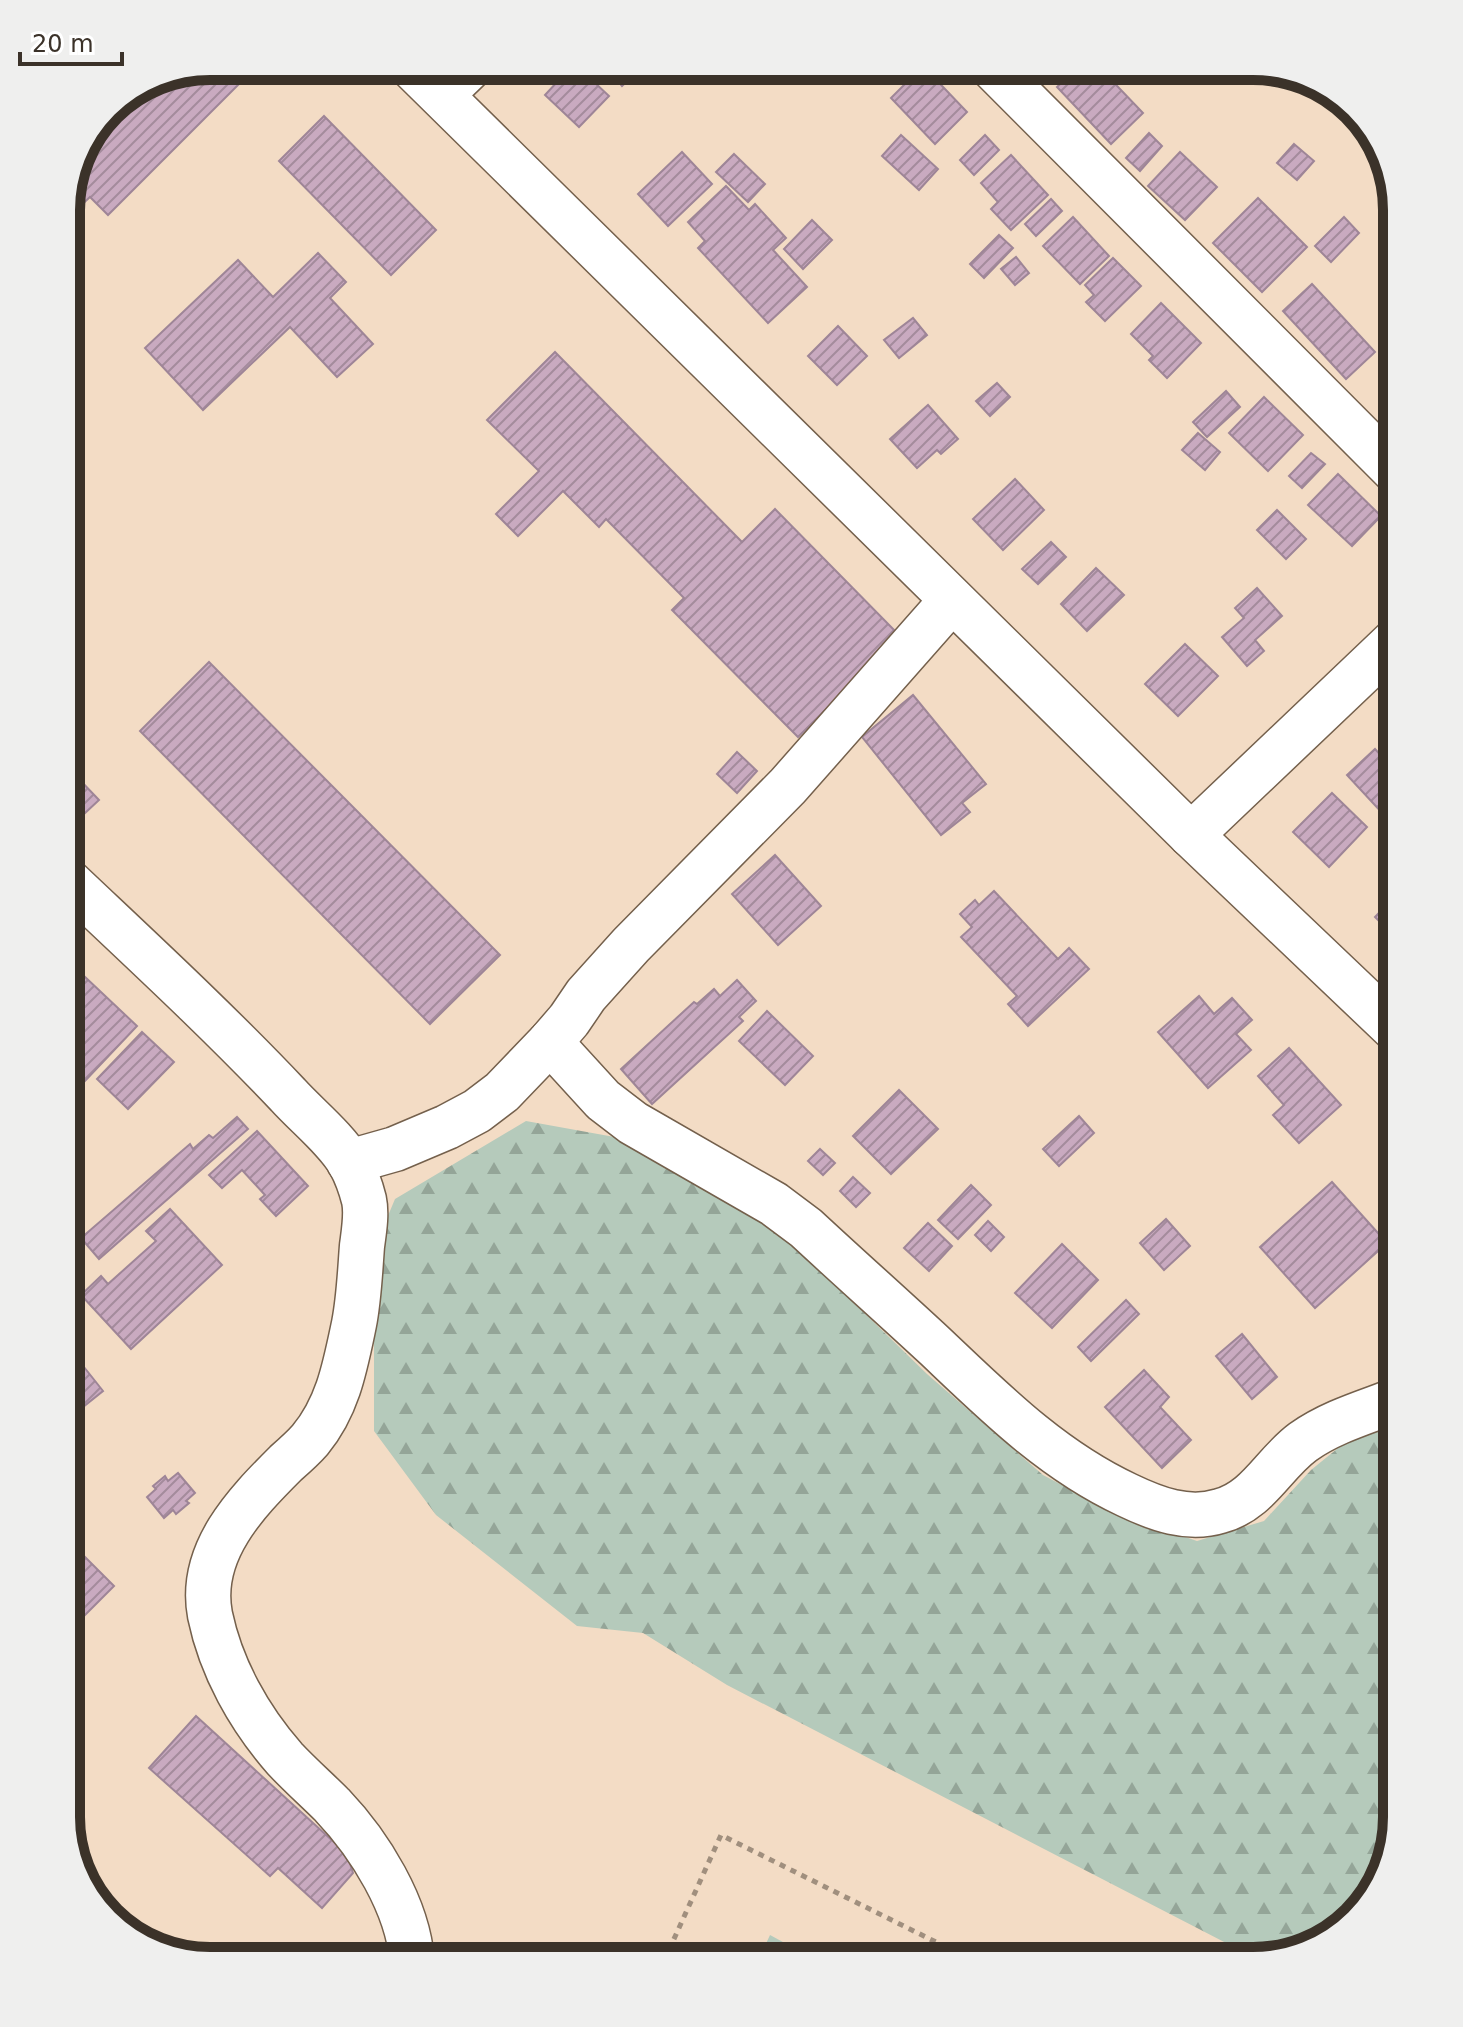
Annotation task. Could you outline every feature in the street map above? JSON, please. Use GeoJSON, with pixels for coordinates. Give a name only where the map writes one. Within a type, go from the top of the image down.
{"type":"FeatureCollection","features":[{"type":"Feature","properties":{"kind":"street"},"geometry":{"type":"LineString","coordinates":[[445,80],[952,600],[1191,835],[1383,1018]]}},
{"type":"Feature","properties":{"kind":"street"},"geometry":{"type":"LineString","coordinates":[[1005,80],[1383,459]]}},
{"type":"Feature","properties":{"kind":"street"},"geometry":{"type":"LineString","coordinates":[[349,1162],[395,1149],[447,1127],[477,1111],[502,1092],[550,1042],[622,955],[788,786],[952,600]]}},
{"type":"Feature","properties":{"kind":"street"},"geometry":{"type":"LineString","coordinates":[[1191,835],[1383,652]]}},
{"type":"Feature","properties":{"kind":"street"},"geometry":{"type":"LineString","coordinates":[[80,892],[261,1066],[321,1129],[349,1162],[365,1203],[356,1312],[343,1376],[329,1412],[310,1440],[236,1519],[217,1548],[207,1587],[215,1639],[241,1696],[286,1759],[335,1808],[380,1869],[396,1897],[410,1947]]}},
{"type":"Feature","properties":{"kind":"street"},"geometry":{"type":"LineString","coordinates":[[550,1042],[603,1100],[633,1123],[774,1204],[806,1228],[1005,1413],[1048,1448],[1100,1483],[1157,1509],[1197,1515],[1222,1511],[1254,1494],[1301,1444],[1323,1430],[1383,1406]]}},
{"type":"Feature","properties":{"kind":"path"},"geometry":{"type":"LineString","coordinates":[[670,1947],[721,1835],[946,1947]]}},
{"type":"Feature","properties":{"kind":"green space"},"geometry":{"type":"Polygon","coordinates":[[[526,1121],[620,1138],[761,1213],[809,1253],[848,1297],[927,1374],[1043,1475],[1113,1512],[1197,1541],[1264,1521],[1311,1470],[1348,1440],[1383,1428],[1383,1817],[1379,1850],[1366,1882],[1356,1896],[1332,1920],[1303,1937],[1270,1946],[1234,1947],[727,1685],[643,1633],[577,1626],[436,1515],[374,1431],[374,1249],[395,1199],[526,1121]]]}},
{"type":"Feature","properties":{"kind":"green space"},"geometry":{"type":"Polygon","coordinates":[[[770,1935],[792,1947],[764,1947],[770,1935]]]}},
{"type":"Feature","properties":{"kind":"building"},"geometry":{"type":"Polygon","coordinates":[[[210,80],[243,80],[108,215],[90,197],[80,206],[84,177],[93,153],[105,134],[134,104],[168,87],[210,80]]]}},
{"type":"Feature","properties":{"kind":"building"},"geometry":{"type":"Polygon","coordinates":[[[559,80],[592,80],[609,96],[579,127],[545,95],[559,80]]]}},
{"type":"Feature","properties":{"kind":"building"},"geometry":{"type":"Polygon","coordinates":[[[909,80],[936,80],[967,112],[935,144],[891,98],[909,80]]]}},
{"type":"Feature","properties":{"kind":"building"},"geometry":{"type":"Polygon","coordinates":[[[1064,80],[1111,80],[1143,113],[1111,144],[1057,87],[1064,80]]]}},
{"type":"Feature","properties":{"kind":"building"},"geometry":{"type":"Polygon","coordinates":[[[324,116],[436,230],[391,275],[279,161],[324,116]]]}},
{"type":"Feature","properties":{"kind":"building"},"geometry":{"type":"Polygon","coordinates":[[[1149,133],[1162,146],[1140,171],[1126,158],[1149,133]]]}},
{"type":"Feature","properties":{"kind":"building"},"geometry":{"type":"Polygon","coordinates":[[[901,135],[938,169],[919,190],[882,156],[901,135]]]}},
{"type":"Feature","properties":{"kind":"building"},"geometry":{"type":"Polygon","coordinates":[[[985,135],[999,150],[974,175],[960,160],[985,135]]]}},
{"type":"Feature","properties":{"kind":"building"},"geometry":{"type":"Polygon","coordinates":[[[1294,144],[1314,161],[1297,180],[1277,163],[1294,144]]]}},
{"type":"Feature","properties":{"kind":"building"},"geometry":{"type":"Polygon","coordinates":[[[682,152],[712,184],[668,226],[638,194],[682,152]]]}},
{"type":"Feature","properties":{"kind":"building"},"geometry":{"type":"Polygon","coordinates":[[[1180,152],[1217,187],[1185,220],[1148,186],[1180,152]]]}},
{"type":"Feature","properties":{"kind":"building"},"geometry":{"type":"Polygon","coordinates":[[[734,154],[765,184],[748,202],[716,172],[734,154]]]}},
{"type":"Feature","properties":{"kind":"building"},"geometry":{"type":"Polygon","coordinates":[[[1011,155],[1048,195],[1011,230],[991,209],[998,202],[981,183],[1011,155]]]}},
{"type":"Feature","properties":{"kind":"building"},"geometry":{"type":"Polygon","coordinates":[[[726,186],[749,210],[755,204],[786,238],[773,250],[807,287],[768,323],[698,248],[705,241],[688,222],[726,186]]]}},
{"type":"Feature","properties":{"kind":"building"},"geometry":{"type":"Polygon","coordinates":[[[1258,198],[1307,247],[1262,292],[1213,243],[1258,198]]]}},
{"type":"Feature","properties":{"kind":"building"},"geometry":{"type":"Polygon","coordinates":[[[1051,199],[1062,211],[1036,236],[1025,224],[1051,199]]]}},
{"type":"Feature","properties":{"kind":"building"},"geometry":{"type":"Polygon","coordinates":[[[1073,217],[1109,256],[1080,284],[1043,246],[1073,217]]]}},
{"type":"Feature","properties":{"kind":"building"},"geometry":{"type":"Polygon","coordinates":[[[1344,217],[1359,233],[1331,262],[1315,246],[1344,217]]]}},
{"type":"Feature","properties":{"kind":"building"},"geometry":{"type":"Polygon","coordinates":[[[812,220],[832,240],[803,269],[784,249],[812,220]]]}},
{"type":"Feature","properties":{"kind":"building"},"geometry":{"type":"Polygon","coordinates":[[[999,235],[1013,248],[984,278],[970,264],[999,235]]]}},
{"type":"Feature","properties":{"kind":"building"},"geometry":{"type":"Polygon","coordinates":[[[318,253],[346,282],[330,298],[373,344],[337,377],[290,327],[203,410],[145,348],[238,260],[273,297],[318,253]]]}},
{"type":"Feature","properties":{"kind":"building"},"geometry":{"type":"Polygon","coordinates":[[[1016,257],[1029,273],[1015,285],[1001,269],[1016,257]]]}},
{"type":"Feature","properties":{"kind":"building"},"geometry":{"type":"Polygon","coordinates":[[[1113,258],[1141,286],[1105,321],[1086,302],[1094,295],[1085,285],[1113,258]]]}},
{"type":"Feature","properties":{"kind":"building"},"geometry":{"type":"Polygon","coordinates":[[[1312,284],[1375,352],[1346,379],[1283,311],[1312,284]]]}},
{"type":"Feature","properties":{"kind":"building"},"geometry":{"type":"Polygon","coordinates":[[[1161,303],[1201,343],[1167,378],[1149,360],[1153,356],[1131,334],[1161,303]]]}},
{"type":"Feature","properties":{"kind":"building"},"geometry":{"type":"Polygon","coordinates":[[[913,318],[927,335],[899,358],[884,340],[913,318]]]}},
{"type":"Feature","properties":{"kind":"building"},"geometry":{"type":"Polygon","coordinates":[[[838,326],[867,356],[837,385],[808,356],[838,326]]]}},
{"type":"Feature","properties":{"kind":"building"},"geometry":{"type":"Polygon","coordinates":[[[555,352],[742,542],[775,509],[900,636],[798,737],[672,610],[684,598],[606,519],[599,527],[563,491],[518,536],[496,514],[539,471],[487,420],[555,352]]]}},
{"type":"Feature","properties":{"kind":"building"},"geometry":{"type":"Polygon","coordinates":[[[997,383],[1010,397],[990,416],[976,401],[997,383]]]}},
{"type":"Feature","properties":{"kind":"building"},"geometry":{"type":"Polygon","coordinates":[[[1226,391],[1240,407],[1207,437],[1193,422],[1226,391]]]}},
{"type":"Feature","properties":{"kind":"building"},"geometry":{"type":"Polygon","coordinates":[[[1264,397],[1303,435],[1268,471],[1229,433],[1264,397]]]}},
{"type":"Feature","properties":{"kind":"building"},"geometry":{"type":"Polygon","coordinates":[[[928,405],[958,439],[941,454],[937,450],[917,468],[890,439],[928,405]]]}},
{"type":"Feature","properties":{"kind":"building"},"geometry":{"type":"Polygon","coordinates":[[[1198,433],[1220,452],[1205,470],[1182,450],[1198,433]]]}},
{"type":"Feature","properties":{"kind":"building"},"geometry":{"type":"Polygon","coordinates":[[[1311,453],[1325,464],[1302,488],[1289,476],[1311,453]]]}},
{"type":"Feature","properties":{"kind":"building"},"geometry":{"type":"Polygon","coordinates":[[[1338,474],[1381,516],[1352,546],[1308,505],[1338,474]]]}},
{"type":"Feature","properties":{"kind":"building"},"geometry":{"type":"Polygon","coordinates":[[[1015,479],[1044,510],[1003,550],[973,519],[1015,479]]]}},
{"type":"Feature","properties":{"kind":"building"},"geometry":{"type":"Polygon","coordinates":[[[1277,510],[1306,539],[1286,559],[1257,530],[1277,510]]]}},
{"type":"Feature","properties":{"kind":"building"},"geometry":{"type":"Polygon","coordinates":[[[1051,542],[1066,557],[1038,584],[1022,569],[1051,542]]]}},
{"type":"Feature","properties":{"kind":"building"},"geometry":{"type":"Polygon","coordinates":[[[1096,568],[1124,595],[1087,631],[1061,604],[1096,568]]]}},
{"type":"Feature","properties":{"kind":"building"},"geometry":{"type":"Polygon","coordinates":[[[1257,588],[1282,616],[1255,640],[1264,651],[1247,666],[1222,637],[1244,618],[1235,608],[1257,588]]]}},
{"type":"Feature","properties":{"kind":"building"},"geometry":{"type":"Polygon","coordinates":[[[1185,644],[1218,676],[1178,716],[1145,684],[1185,644]]]}},
{"type":"Feature","properties":{"kind":"building"},"geometry":{"type":"Polygon","coordinates":[[[209,662],[500,955],[430,1024],[140,731],[209,662]]]}},
{"type":"Feature","properties":{"kind":"building"},"geometry":{"type":"Polygon","coordinates":[[[913,695],[986,784],[962,803],[970,812],[941,835],[862,737],[913,695]]]}},
{"type":"Feature","properties":{"kind":"building"},"geometry":{"type":"Polygon","coordinates":[[[1375,749],[1383,758],[1383,814],[1347,775],[1375,749]]]}},
{"type":"Feature","properties":{"kind":"building"},"geometry":{"type":"Polygon","coordinates":[[[737,752],[757,771],[737,793],[717,774],[737,752]]]}},
{"type":"Feature","properties":{"kind":"building"},"geometry":{"type":"Polygon","coordinates":[[[80,780],[99,800],[85,813],[80,808],[80,780]]]}},
{"type":"Feature","properties":{"kind":"building"},"geometry":{"type":"Polygon","coordinates":[[[1332,793],[1367,827],[1329,867],[1293,832],[1332,793]]]}},
{"type":"Feature","properties":{"kind":"building"},"geometry":{"type":"Polygon","coordinates":[[[775,855],[821,906],[778,945],[732,894],[775,855]]]}},
{"type":"Feature","properties":{"kind":"building"},"geometry":{"type":"Polygon","coordinates":[[[994,891],[1058,959],[1069,948],[1089,969],[1028,1026],[1008,1004],[1017,996],[961,937],[972,927],[960,914],[975,900],[979,905],[994,891]]]}},
{"type":"Feature","properties":{"kind":"building"},"geometry":{"type":"Polygon","coordinates":[[[1383,909],[1383,925],[1375,917],[1383,909]]]}},
{"type":"Feature","properties":{"kind":"building"},"geometry":{"type":"Polygon","coordinates":[[[80,972],[137,1026],[80,1086],[80,972]]]}},
{"type":"Feature","properties":{"kind":"building"},"geometry":{"type":"Polygon","coordinates":[[[737,980],[756,1001],[739,1017],[743,1021],[652,1104],[621,1069],[694,1002],[697,1004],[714,989],[720,996],[737,980]]]}},
{"type":"Feature","properties":{"kind":"building"},"geometry":{"type":"Polygon","coordinates":[[[1199,996],[1214,1014],[1232,998],[1252,1020],[1236,1034],[1251,1050],[1208,1088],[1158,1032],[1199,996]]]}},
{"type":"Feature","properties":{"kind":"building"},"geometry":{"type":"Polygon","coordinates":[[[767,1011],[813,1056],[785,1085],[739,1041],[767,1011]]]}},
{"type":"Feature","properties":{"kind":"building"},"geometry":{"type":"Polygon","coordinates":[[[142,1032],[174,1062],[128,1109],[97,1079],[142,1032]]]}},
{"type":"Feature","properties":{"kind":"building"},"geometry":{"type":"Polygon","coordinates":[[[1289,1048],[1341,1105],[1299,1143],[1273,1115],[1284,1105],[1258,1076],[1289,1048]]]}},
{"type":"Feature","properties":{"kind":"building"},"geometry":{"type":"Polygon","coordinates":[[[899,1090],[938,1129],[891,1174],[853,1136],[899,1090]]]}},
{"type":"Feature","properties":{"kind":"building"},"geometry":{"type":"Polygon","coordinates":[[[1079,1116],[1094,1133],[1059,1166],[1043,1149],[1079,1116]]]}},
{"type":"Feature","properties":{"kind":"building"},"geometry":{"type":"Polygon","coordinates":[[[237,1117],[248,1129],[99,1259],[81,1238],[190,1144],[193,1149],[209,1135],[213,1138],[237,1117]]]}},
{"type":"Feature","properties":{"kind":"building"},"geometry":{"type":"Polygon","coordinates":[[[257,1131],[308,1186],[276,1216],[260,1199],[265,1195],[242,1170],[222,1188],[209,1175],[257,1131]]]}},
{"type":"Feature","properties":{"kind":"building"},"geometry":{"type":"Polygon","coordinates":[[[820,1149],[835,1163],[823,1175],[808,1161],[820,1149]]]}},
{"type":"Feature","properties":{"kind":"building"},"geometry":{"type":"Polygon","coordinates":[[[853,1177],[870,1193],[856,1207],[840,1191],[853,1177]]]}},
{"type":"Feature","properties":{"kind":"building"},"geometry":{"type":"Polygon","coordinates":[[[1332,1182],[1383,1239],[1383,1247],[1315,1308],[1260,1247],[1332,1182]]]}},
{"type":"Feature","properties":{"kind":"building"},"geometry":{"type":"Polygon","coordinates":[[[971,1185],[991,1205],[958,1239],[938,1220],[971,1185]]]}},
{"type":"Feature","properties":{"kind":"building"},"geometry":{"type":"Polygon","coordinates":[[[170,1209],[222,1265],[131,1349],[81,1295],[101,1276],[108,1284],[156,1241],[146,1231],[170,1209]]]}},
{"type":"Feature","properties":{"kind":"building"},"geometry":{"type":"Polygon","coordinates":[[[1166,1219],[1190,1246],[1164,1270],[1140,1243],[1166,1219]]]}},
{"type":"Feature","properties":{"kind":"building"},"geometry":{"type":"Polygon","coordinates":[[[988,1221],[1004,1237],[991,1251],[975,1235],[988,1221]]]}},
{"type":"Feature","properties":{"kind":"building"},"geometry":{"type":"Polygon","coordinates":[[[928,1223],[952,1246],[929,1271],[904,1248],[928,1223]]]}},
{"type":"Feature","properties":{"kind":"building"},"geometry":{"type":"Polygon","coordinates":[[[1062,1244],[1098,1280],[1052,1328],[1015,1293],[1062,1244]]]}},
{"type":"Feature","properties":{"kind":"building"},"geometry":{"type":"Polygon","coordinates":[[[1126,1300],[1139,1314],[1091,1361],[1078,1347],[1126,1300]]]}},
{"type":"Feature","properties":{"kind":"building"},"geometry":{"type":"Polygon","coordinates":[[[1242,1334],[1277,1377],[1252,1399],[1216,1356],[1242,1334]]]}},
{"type":"Feature","properties":{"kind":"building"},"geometry":{"type":"Polygon","coordinates":[[[80,1362],[103,1391],[83,1407],[80,1403],[80,1362]]]}},
{"type":"Feature","properties":{"kind":"building"},"geometry":{"type":"Polygon","coordinates":[[[1144,1370],[1169,1397],[1160,1407],[1191,1440],[1162,1468],[1105,1407],[1144,1370]]]}},
{"type":"Feature","properties":{"kind":"building"},"geometry":{"type":"Polygon","coordinates":[[[178,1473],[195,1493],[176,1514],[173,1510],[164,1518],[147,1497],[156,1489],[153,1486],[165,1476],[168,1481],[178,1473]]]}},
{"type":"Feature","properties":{"kind":"building"},"geometry":{"type":"Polygon","coordinates":[[[80,1552],[114,1586],[80,1620],[80,1552]]]}},
{"type":"Feature","properties":{"kind":"building"},"geometry":{"type":"Polygon","coordinates":[[[196,1716],[347,1854],[353,1873],[322,1908],[278,1868],[270,1876],[149,1768],[196,1716]]]}}]}
